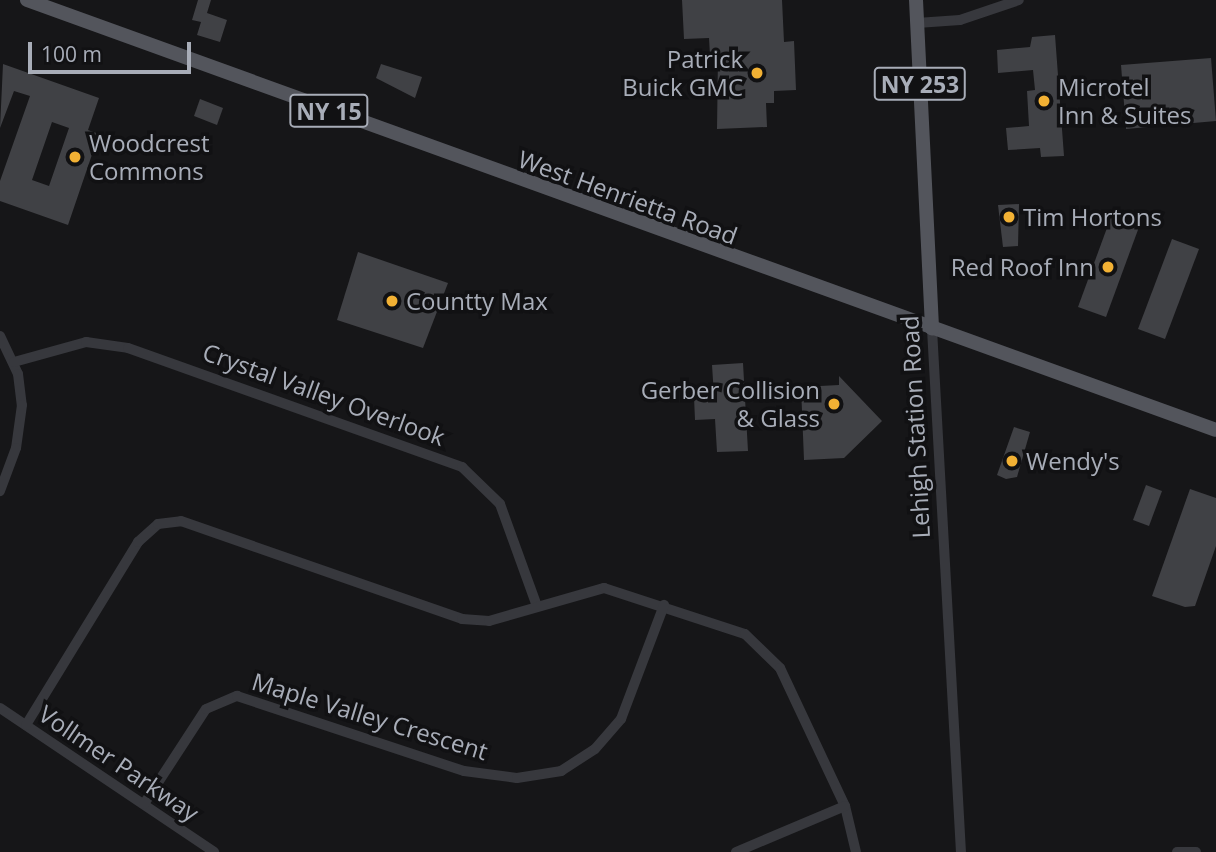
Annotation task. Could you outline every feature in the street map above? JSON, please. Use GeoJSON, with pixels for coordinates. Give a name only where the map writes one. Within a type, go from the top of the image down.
{"type":"FeatureCollection","features":[{"type":"Feature","properties":{"kind":"main road","name":"West Henrietta Road"},"geometry":{"type":"LineString","coordinates":[[27,0],[1216,430]]}},
{"type":"Feature","properties":{"kind":"main road","name":"Lehigh Station Road"},"geometry":{"type":"LineString","coordinates":[[916,0],[932,329]]}},
{"type":"Feature","properties":{"kind":"street"},"geometry":{"type":"LineString","coordinates":[[917,23],[960,20],[1019,0]]}},
{"type":"Feature","properties":{"kind":"street","name":"Lehigh Station Road"},"geometry":{"type":"LineString","coordinates":[[932,329],[961,852]]}},
{"type":"Feature","properties":{"kind":"street"},"geometry":{"type":"LineString","coordinates":[[0,336],[14,362],[21,428],[0,491]]}},
{"type":"Feature","properties":{"kind":"street","name":"Crystal Valley Overlook"},"geometry":{"type":"LineString","coordinates":[[14,362],[86,342],[128,348],[462,467],[500,504],[537,606]]}},
{"type":"Feature","properties":{"kind":"street"},"geometry":{"type":"LineString","coordinates":[[26,725],[138,542],[158,524],[194,523],[462,619],[489,621],[604,589],[664,605],[745,634],[769,653],[845,806],[856,852]]}},
{"type":"Feature","properties":{"kind":"street","name":"Maple Valley Crescent"},"geometry":{"type":"LineString","coordinates":[[144,804],[206,709],[237,696],[464,771],[517,778],[561,771],[595,749],[621,719],[664,605]]}},
{"type":"Feature","properties":{"kind":"street","name":"Vollmer Parkway"},"geometry":{"type":"LineString","coordinates":[[0,708],[214,852]]}},
{"type":"Feature","properties":{"kind":"street"},"geometry":{"type":"LineString","coordinates":[[736,852],[845,806]]}},
{"type":"Feature","properties":{"kind":"street"},"geometry":{"type":"LineString","coordinates":[[1177,852],[1196,852]]}},
{"type":"Feature","properties":{"kind":"building"},"geometry":{"type":"Polygon","coordinates":[[[198,0],[211,0],[207,13],[227,20],[220,42],[197,35],[201,22],[192,20],[198,0]]]}},
{"type":"Feature","properties":{"kind":"building","name":"Patrick Buick GMC"},"geometry":{"type":"Polygon","coordinates":[[[682,0],[782,0],[784,42],[794,41],[796,90],[774,91],[774,103],[766,103],[767,127],[717,129],[718,56],[710,56],[709,38],[684,39],[682,0]]]}},
{"type":"Feature","properties":{"kind":"building","name":"Microtel Inn & Suites"},"geometry":{"type":"Polygon","coordinates":[[[1055,35],[1064,156],[1041,157],[1040,148],[1008,150],[1006,128],[1029,126],[1027,91],[1035,90],[1033,70],[998,73],[997,50],[1030,47],[1032,37],[1055,35]]]}},
{"type":"Feature","properties":{"kind":"building"},"geometry":{"type":"Polygon","coordinates":[[[1211,58],[1216,121],[1126,129],[1121,65],[1211,58]]]}},
{"type":"Feature","properties":{"kind":"building","name":"Woodcrest Commons"},"geometry":{"type":"Polygon","coordinates":[[[3,64],[99,98],[88,130],[99,134],[68,225],[0,201],[0,181],[30,96],[14,91],[0,128],[3,64]],[[52,122],[32,180],[49,186],[69,128],[52,122]]]}},
{"type":"Feature","properties":{"kind":"building"},"geometry":{"type":"Polygon","coordinates":[[[381,64],[422,77],[415,98],[376,78],[381,64]]]}},
{"type":"Feature","properties":{"kind":"building"},"geometry":{"type":"Polygon","coordinates":[[[200,99],[223,108],[217,125],[194,116],[200,99]]]}},
{"type":"Feature","properties":{"kind":"building","name":"Tim Hortons"},"geometry":{"type":"Polygon","coordinates":[[[1019,204],[1018,246],[1003,247],[998,205],[1019,204]]]}},
{"type":"Feature","properties":{"kind":"building","name":"Red Roof Inn"},"geometry":{"type":"Polygon","coordinates":[[[1111,217],[1139,227],[1106,317],[1078,307],[1111,217]]]}},
{"type":"Feature","properties":{"kind":"building","name":"Red Roof Inn"},"geometry":{"type":"Polygon","coordinates":[[[1172,239],[1199,249],[1165,339],[1138,329],[1172,239]]]}},
{"type":"Feature","properties":{"kind":"building","name":"Countty Max"},"geometry":{"type":"Polygon","coordinates":[[[358,252],[448,283],[423,348],[337,320],[358,252]]]}},
{"type":"Feature","properties":{"kind":"building"},"geometry":{"type":"Polygon","coordinates":[[[743,363],[748,451],[717,452],[715,419],[695,420],[694,397],[714,396],[712,365],[743,363]]]}},
{"type":"Feature","properties":{"kind":"building","name":"Gerber Collision & Glass"},"geometry":{"type":"Polygon","coordinates":[[[839,376],[882,421],[844,458],[804,460],[801,387],[839,385],[839,376]]]}},
{"type":"Feature","properties":{"kind":"building","name":"Wendy's"},"geometry":{"type":"Polygon","coordinates":[[[1014,427],[1030,432],[1017,477],[1006,479],[997,475],[1014,427]]]}},
{"type":"Feature","properties":{"kind":"building"},"geometry":{"type":"Polygon","coordinates":[[[1146,485],[1162,491],[1149,526],[1133,520],[1146,485]]]}},
{"type":"Feature","properties":{"kind":"building"},"geometry":{"type":"Polygon","coordinates":[[[1190,489],[1216,498],[1216,546],[1195,606],[1185,607],[1152,596],[1190,489]]]}},
{"type":"Feature","properties":{"kind":"place","name":"Patrick Buick GMC"},"geometry":{"type":"Point","coordinates":[757,73]}},
{"type":"Feature","properties":{"kind":"place","name":"Microtel Inn & Suites"},"geometry":{"type":"Point","coordinates":[1044,101]}},
{"type":"Feature","properties":{"kind":"place","name":"Woodcrest Commons"},"geometry":{"type":"Point","coordinates":[75,157]}},
{"type":"Feature","properties":{"kind":"place","name":"Tim Hortons"},"geometry":{"type":"Point","coordinates":[1009,217]}},
{"type":"Feature","properties":{"kind":"place","name":"Red Roof Inn"},"geometry":{"type":"Point","coordinates":[1108,267]}},
{"type":"Feature","properties":{"kind":"place","name":"Countty Max"},"geometry":{"type":"Point","coordinates":[392,301]}},
{"type":"Feature","properties":{"kind":"place","name":"Gerber Collision & Glass"},"geometry":{"type":"Point","coordinates":[834,404]}},
{"type":"Feature","properties":{"kind":"place","name":"Wendy's"},"geometry":{"type":"Point","coordinates":[1012,461]}}]}
